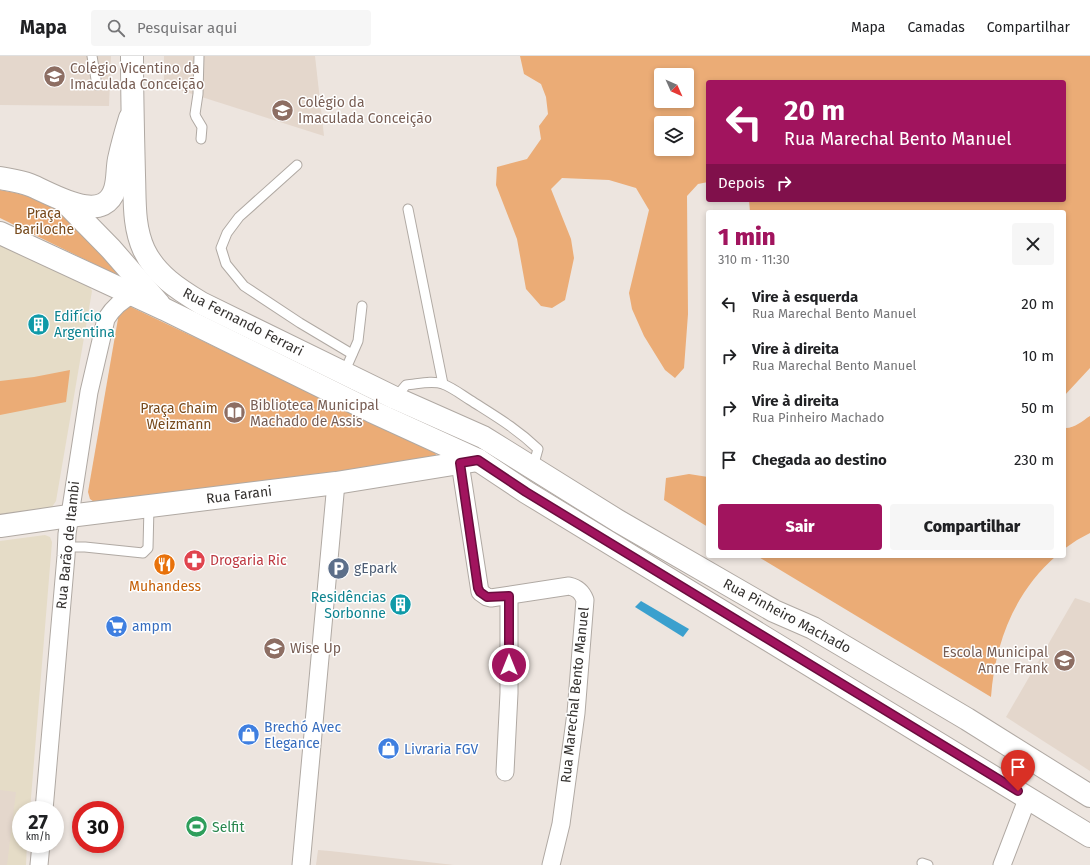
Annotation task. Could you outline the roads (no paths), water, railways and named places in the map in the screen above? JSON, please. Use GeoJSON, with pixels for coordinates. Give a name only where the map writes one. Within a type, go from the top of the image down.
{"type":"FeatureCollection","features":[{"type":"Feature","properties":{"kind":"main road"},"geometry":{"type":"LineString","coordinates":[[0,178],[27,184],[64,201],[83,206],[96,207],[107,202],[115,189],[119,160],[132,111],[132,56]]}},
{"type":"Feature","properties":{"kind":"main road","name":"Rua Fernando Ferrari"},"geometry":{"type":"LineString","coordinates":[[132,111],[136,226],[144,250],[164,278],[176,288],[201,303],[348,364],[394,398],[483,437]]}},
{"type":"Feature","properties":{"kind":"main road"},"geometry":{"type":"LineString","coordinates":[[64,201],[111,249],[164,309]]}},
{"type":"Feature","properties":{"kind":"main road","name":"Rua Fernando Ferrari"},"geometry":{"type":"LineString","coordinates":[[0,233],[164,309],[371,411],[469,462]]}},
{"type":"Feature","properties":{"kind":"main road","name":"Rua Pinheiro Machado"},"geometry":{"type":"LineString","coordinates":[[483,437],[533,466],[618,521],[768,607],[819,631],[967,719],[1090,796]]}},
{"type":"Feature","properties":{"kind":"main road","name":"Rua Farani"},"geometry":{"type":"LineString","coordinates":[[0,526],[336,483],[469,462]]}},
{"type":"Feature","properties":{"kind":"main road","name":"Rua Pinheiro Machado"},"geometry":{"type":"LineString","coordinates":[[469,462],[526,492],[1090,836]]}},
{"type":"Feature","properties":{"kind":"street","name":"Rua Barão de Itambi"},"geometry":{"type":"LineString","coordinates":[[45,801],[69,516],[89,392],[106,319],[118,304],[133,295]]}},
{"type":"Feature","properties":{"kind":"street","name":"Rua Marechal Bento Manuel"},"geometry":{"type":"LineString","coordinates":[[469,462],[478,588],[480,592],[487,597],[509,596],[569,586],[575,587],[580,591],[585,600],[576,713],[561,824],[551,865]]}},
{"type":"Feature","properties":{"kind":"street"},"geometry":{"type":"LineString","coordinates":[[301,865],[336,483]]}},
{"type":"Feature","properties":{"kind":"street"},"geometry":{"type":"LineString","coordinates":[[505,772],[509,693],[509,596]]}},
{"type":"Feature","properties":{"kind":"street"},"geometry":{"type":"LineString","coordinates":[[1002,865],[1028,797]]}},
{"type":"Feature","properties":{"kind":"street"},"geometry":{"type":"LineString","coordinates":[[39,865],[40,853]]}},
{"type":"Feature","properties":{"kind":"lane"},"geometry":{"type":"LineString","coordinates":[[92,56],[97,85]]}},
{"type":"Feature","properties":{"kind":"lane"},"geometry":{"type":"LineString","coordinates":[[199,56],[198,94],[195,114],[202,127],[201,139]]}},
{"type":"Feature","properties":{"kind":"lane"},"geometry":{"type":"LineString","coordinates":[[297,165],[239,217],[227,233],[221,248],[226,264],[244,286],[300,323],[348,364],[358,341],[362,306]]}},
{"type":"Feature","properties":{"kind":"lane"},"geometry":{"type":"LineString","coordinates":[[408,209],[443,384]]}},
{"type":"Feature","properties":{"kind":"lane"},"geometry":{"type":"LineString","coordinates":[[394,398],[406,385],[432,383],[443,384],[501,419],[526,438],[538,449],[533,466]]}},
{"type":"Feature","properties":{"kind":"lane"},"geometry":{"type":"LineString","coordinates":[[66,547],[85,547],[143,553],[148,548],[149,507]]}},
{"type":"Feature","properties":{"kind":"water"},"geometry":{"type":"Polygon","coordinates":[[[641,601],[689,629],[683,637],[635,607],[641,601]]]}},
{"type":"Feature","properties":{"kind":"place","name":"Colégio Vicentino da Imaculada Conceição"},"geometry":{"type":"Point","coordinates":[55,76]}},
{"type":"Feature","properties":{"kind":"place","name":"Colégio da Imaculada Conceição"},"geometry":{"type":"Point","coordinates":[282,110]}},
{"type":"Feature","properties":{"kind":"place","name":"Edifício Argentina"},"geometry":{"type":"Point","coordinates":[38,324]}},
{"type":"Feature","properties":{"kind":"place","name":"Biblioteca Municipal Machado de Assis"},"geometry":{"type":"Point","coordinates":[235,413]}},
{"type":"Feature","properties":{"kind":"place","name":"Drogaria Ric"},"geometry":{"type":"Point","coordinates":[195,560]}},
{"type":"Feature","properties":{"kind":"place","name":"Muhandess"},"geometry":{"type":"Point","coordinates":[165,564]}},
{"type":"Feature","properties":{"kind":"place","name":"gEpark"},"geometry":{"type":"Point","coordinates":[338,568]}},
{"type":"Feature","properties":{"kind":"place","name":"Residências Sorbonne"},"geometry":{"type":"Point","coordinates":[401,605]}},
{"type":"Feature","properties":{"kind":"place","name":"ampm"},"geometry":{"type":"Point","coordinates":[117,626]}},
{"type":"Feature","properties":{"kind":"place","name":"Wise Up"},"geometry":{"type":"Point","coordinates":[275,648]}},
{"type":"Feature","properties":{"kind":"place","name":"Escola Municipal Anne Frank"},"geometry":{"type":"Point","coordinates":[1064,660]}},
{"type":"Feature","properties":{"kind":"place","name":"Brechó Avec Elegance"},"geometry":{"type":"Point","coordinates":[248,735]}},
{"type":"Feature","properties":{"kind":"place","name":"Livraria FGV"},"geometry":{"type":"Point","coordinates":[389,749]}},
{"type":"Feature","properties":{"kind":"place","name":"Selfit"},"geometry":{"type":"Point","coordinates":[196,827]}},
{"type":"Feature","properties":{"kind":"park label","name":"Praça Bariloche"},"geometry":{"type":"Point","coordinates":[44,222]}},
{"type":"Feature","properties":{"kind":"park label","name":"Praça Chaim Weizmann"},"geometry":{"type":"Point","coordinates":[179,416]}}]}
